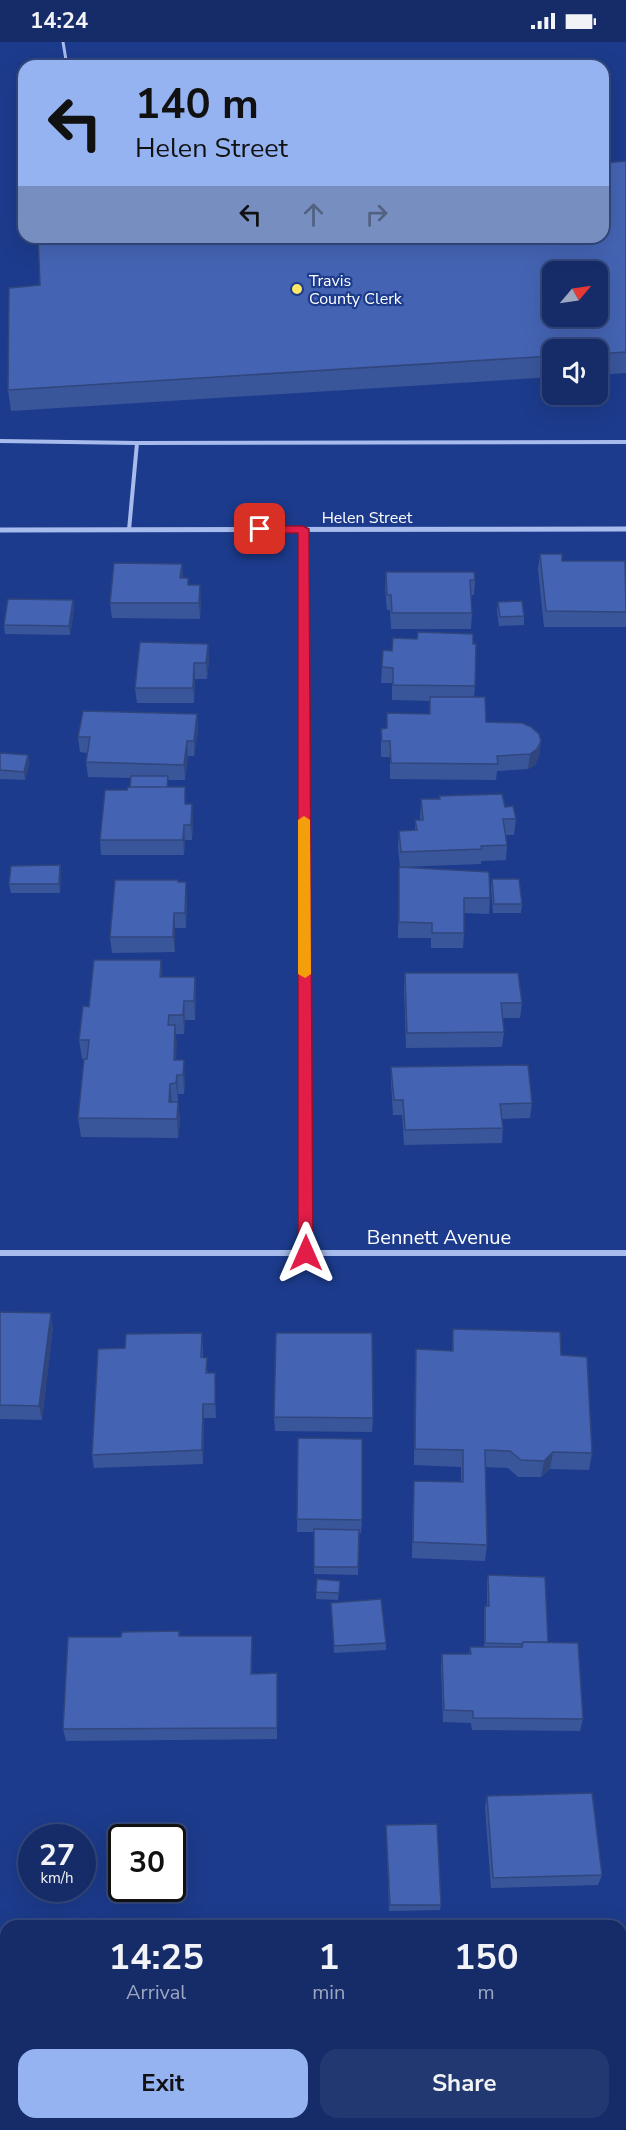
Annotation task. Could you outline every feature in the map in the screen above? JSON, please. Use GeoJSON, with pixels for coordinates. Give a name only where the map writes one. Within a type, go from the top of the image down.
{"type":"FeatureCollection","features":[{"type":"Feature","properties":{"kind":"street"},"geometry":{"type":"LineString","coordinates":[[303,529],[306,1253]]}},
{"type":"Feature","properties":{"kind":"street","name":"Helen Street"},"geometry":{"type":"LineString","coordinates":[[0,530],[626,529]]}},
{"type":"Feature","properties":{"kind":"street","name":"Bennett Avenue"},"geometry":{"type":"LineString","coordinates":[[0,1253],[626,1253]]}},
{"type":"Feature","properties":{"kind":"lane"},"geometry":{"type":"LineString","coordinates":[[63,42],[66,60]]}},
{"type":"Feature","properties":{"kind":"lane"},"geometry":{"type":"LineString","coordinates":[[0,441],[626,442]]}},
{"type":"Feature","properties":{"kind":"lane"},"geometry":{"type":"LineString","coordinates":[[129,530],[137,443]]}},
{"type":"Feature","properties":{"kind":"building","name":"Travis County Clerk"},"geometry":{"type":"Polygon","coordinates":[[[626,161],[626,352],[608,353],[608,339],[542,339],[542,357],[8,390],[9,288],[40,285],[38,243],[609,243],[609,162],[626,161]]]}},
{"type":"Feature","properties":{"kind":"building"},"geometry":{"type":"Polygon","coordinates":[[[540,554],[562,554],[562,561],[625,561],[626,612],[546,611],[540,554]]]}},
{"type":"Feature","properties":{"kind":"building"},"geometry":{"type":"Polygon","coordinates":[[[114,563],[182,564],[180,578],[188,578],[188,585],[200,585],[199,603],[110,603],[114,563]]]}},
{"type":"Feature","properties":{"kind":"building"},"geometry":{"type":"Polygon","coordinates":[[[386,572],[474,572],[475,580],[470,580],[472,613],[392,613],[391,595],[387,595],[386,572]]]}},
{"type":"Feature","properties":{"kind":"building"},"geometry":{"type":"Polygon","coordinates":[[[8,599],[73,600],[69,626],[4,625],[8,599]]]}},
{"type":"Feature","properties":{"kind":"building"},"geometry":{"type":"Polygon","coordinates":[[[522,601],[524,616],[500,617],[498,602],[522,601]]]}},
{"type":"Feature","properties":{"kind":"building"},"geometry":{"type":"Polygon","coordinates":[[[418,632],[473,634],[473,644],[476,644],[475,686],[393,685],[393,668],[382,667],[383,650],[392,651],[393,638],[417,639],[418,632]]]}},
{"type":"Feature","properties":{"kind":"building"},"geometry":{"type":"Polygon","coordinates":[[[140,642],[208,644],[206,663],[194,663],[193,688],[135,688],[140,642]]]}},
{"type":"Feature","properties":{"kind":"building"},"geometry":{"type":"Polygon","coordinates":[[[430,697],[485,697],[486,722],[522,723],[539,734],[541,741],[537,749],[530,754],[497,756],[498,764],[391,763],[390,741],[382,741],[381,729],[387,728],[387,713],[430,714],[430,697]]]}},
{"type":"Feature","properties":{"kind":"building"},"geometry":{"type":"Polygon","coordinates":[[[83,711],[197,714],[194,741],[187,741],[184,765],[86,762],[90,737],[78,737],[83,711]]]}},
{"type":"Feature","properties":{"kind":"building"},"geometry":{"type":"Polygon","coordinates":[[[0,753],[28,755],[24,772],[0,770],[0,753]]]}},
{"type":"Feature","properties":{"kind":"building"},"geometry":{"type":"Polygon","coordinates":[[[131,776],[168,776],[167,787],[130,787],[131,776]]]}},
{"type":"Feature","properties":{"kind":"building"},"geometry":{"type":"Polygon","coordinates":[[[128,787],[185,787],[185,804],[192,804],[191,825],[184,825],[183,840],[100,840],[105,790],[127,790],[128,787]]]}},
{"type":"Feature","properties":{"kind":"building"},"geometry":{"type":"Polygon","coordinates":[[[502,794],[505,807],[513,806],[516,819],[503,819],[507,845],[481,846],[482,849],[401,852],[399,831],[417,830],[415,820],[423,820],[421,799],[440,799],[439,796],[502,794]]]}},
{"type":"Feature","properties":{"kind":"building"},"geometry":{"type":"Polygon","coordinates":[[[60,865],[59,884],[9,884],[11,866],[60,865]]]}},
{"type":"Feature","properties":{"kind":"building"},"geometry":{"type":"Polygon","coordinates":[[[399,867],[489,872],[490,898],[464,898],[464,933],[432,933],[432,923],[399,922],[399,867]]]}},
{"type":"Feature","properties":{"kind":"building"},"geometry":{"type":"Polygon","coordinates":[[[492,879],[519,879],[522,904],[494,904],[492,879]]]}},
{"type":"Feature","properties":{"kind":"building"},"geometry":{"type":"Polygon","coordinates":[[[115,880],[186,882],[185,913],[174,913],[173,937],[110,937],[115,880]]]}},
{"type":"Feature","properties":{"kind":"building"},"geometry":{"type":"Polygon","coordinates":[[[94,960],[161,960],[160,977],[195,977],[194,1001],[184,1001],[183,1015],[169,1015],[168,1025],[175,1025],[174,1060],[184,1060],[183,1075],[177,1075],[176,1083],[170,1084],[169,1102],[178,1102],[177,1119],[78,1118],[84,1059],[87,1059],[89,1040],[79,1040],[83,1006],[89,1007],[94,960]]]}},
{"type":"Feature","properties":{"kind":"building"},"geometry":{"type":"Polygon","coordinates":[[[405,973],[518,973],[522,1003],[501,1003],[504,1032],[407,1033],[405,973]]]}},
{"type":"Feature","properties":{"kind":"building"},"geometry":{"type":"Polygon","coordinates":[[[528,1065],[532,1103],[500,1104],[503,1128],[405,1130],[403,1100],[394,1100],[391,1067],[528,1065]]]}},
{"type":"Feature","properties":{"kind":"building"},"geometry":{"type":"Polygon","coordinates":[[[0,1312],[51,1313],[39,1406],[0,1405],[0,1312]]]}},
{"type":"Feature","properties":{"kind":"building"},"geometry":{"type":"Polygon","coordinates":[[[453,1329],[560,1332],[561,1355],[587,1357],[592,1453],[553,1452],[544,1461],[521,1460],[510,1451],[485,1450],[487,1545],[413,1542],[414,1481],[463,1482],[463,1450],[415,1449],[416,1349],[453,1351],[453,1329]]]}},
{"type":"Feature","properties":{"kind":"building"},"geometry":{"type":"Polygon","coordinates":[[[202,1333],[201,1357],[207,1358],[206,1373],[215,1373],[215,1404],[203,1404],[202,1450],[92,1455],[98,1349],[125,1348],[126,1334],[202,1333]]]}},
{"type":"Feature","properties":{"kind":"building"},"geometry":{"type":"Polygon","coordinates":[[[276,1333],[372,1333],[373,1418],[274,1417],[276,1333]]]}},
{"type":"Feature","properties":{"kind":"building"},"geometry":{"type":"Polygon","coordinates":[[[298,1438],[362,1439],[362,1520],[297,1519],[298,1438]]]}},
{"type":"Feature","properties":{"kind":"building"},"geometry":{"type":"Polygon","coordinates":[[[314,1529],[359,1530],[358,1567],[314,1567],[314,1529]]]}},
{"type":"Feature","properties":{"kind":"building"},"geometry":{"type":"Polygon","coordinates":[[[488,1575],[545,1577],[548,1642],[485,1643],[485,1606],[489,1606],[488,1575]]]}},
{"type":"Feature","properties":{"kind":"building"},"geometry":{"type":"Polygon","coordinates":[[[317,1579],[340,1581],[339,1593],[316,1592],[317,1579]]]}},
{"type":"Feature","properties":{"kind":"building"},"geometry":{"type":"Polygon","coordinates":[[[381,1599],[386,1643],[334,1646],[331,1603],[381,1599]]]}},
{"type":"Feature","properties":{"kind":"building"},"geometry":{"type":"Polygon","coordinates":[[[179,1631],[179,1636],[252,1636],[251,1674],[277,1673],[277,1728],[63,1729],[68,1637],[121,1637],[122,1632],[179,1631]]]}},
{"type":"Feature","properties":{"kind":"building"},"geometry":{"type":"Polygon","coordinates":[[[523,1642],[578,1643],[583,1719],[473,1718],[473,1711],[444,1710],[442,1654],[471,1654],[470,1647],[522,1647],[523,1642]]]}},
{"type":"Feature","properties":{"kind":"building"},"geometry":{"type":"Polygon","coordinates":[[[592,1793],[602,1875],[493,1878],[487,1796],[592,1793]]]}},
{"type":"Feature","properties":{"kind":"building"},"geometry":{"type":"Polygon","coordinates":[[[437,1824],[441,1905],[390,1905],[386,1825],[437,1824]]]}},
{"type":"Feature","properties":{"kind":"slow traffic"},"geometry":{"type":"LineString","coordinates":[[304,820],[305,974]]}},
{"type":"Feature","properties":{"kind":"place","name":"Travis County Clerk"},"geometry":{"type":"Point","coordinates":[297,289]}},
{"type":"Feature","properties":{"kind":"route"},"geometry":{"type":"LineString","coordinates":[[260,529],[303,529],[306,1253]]}}]}
